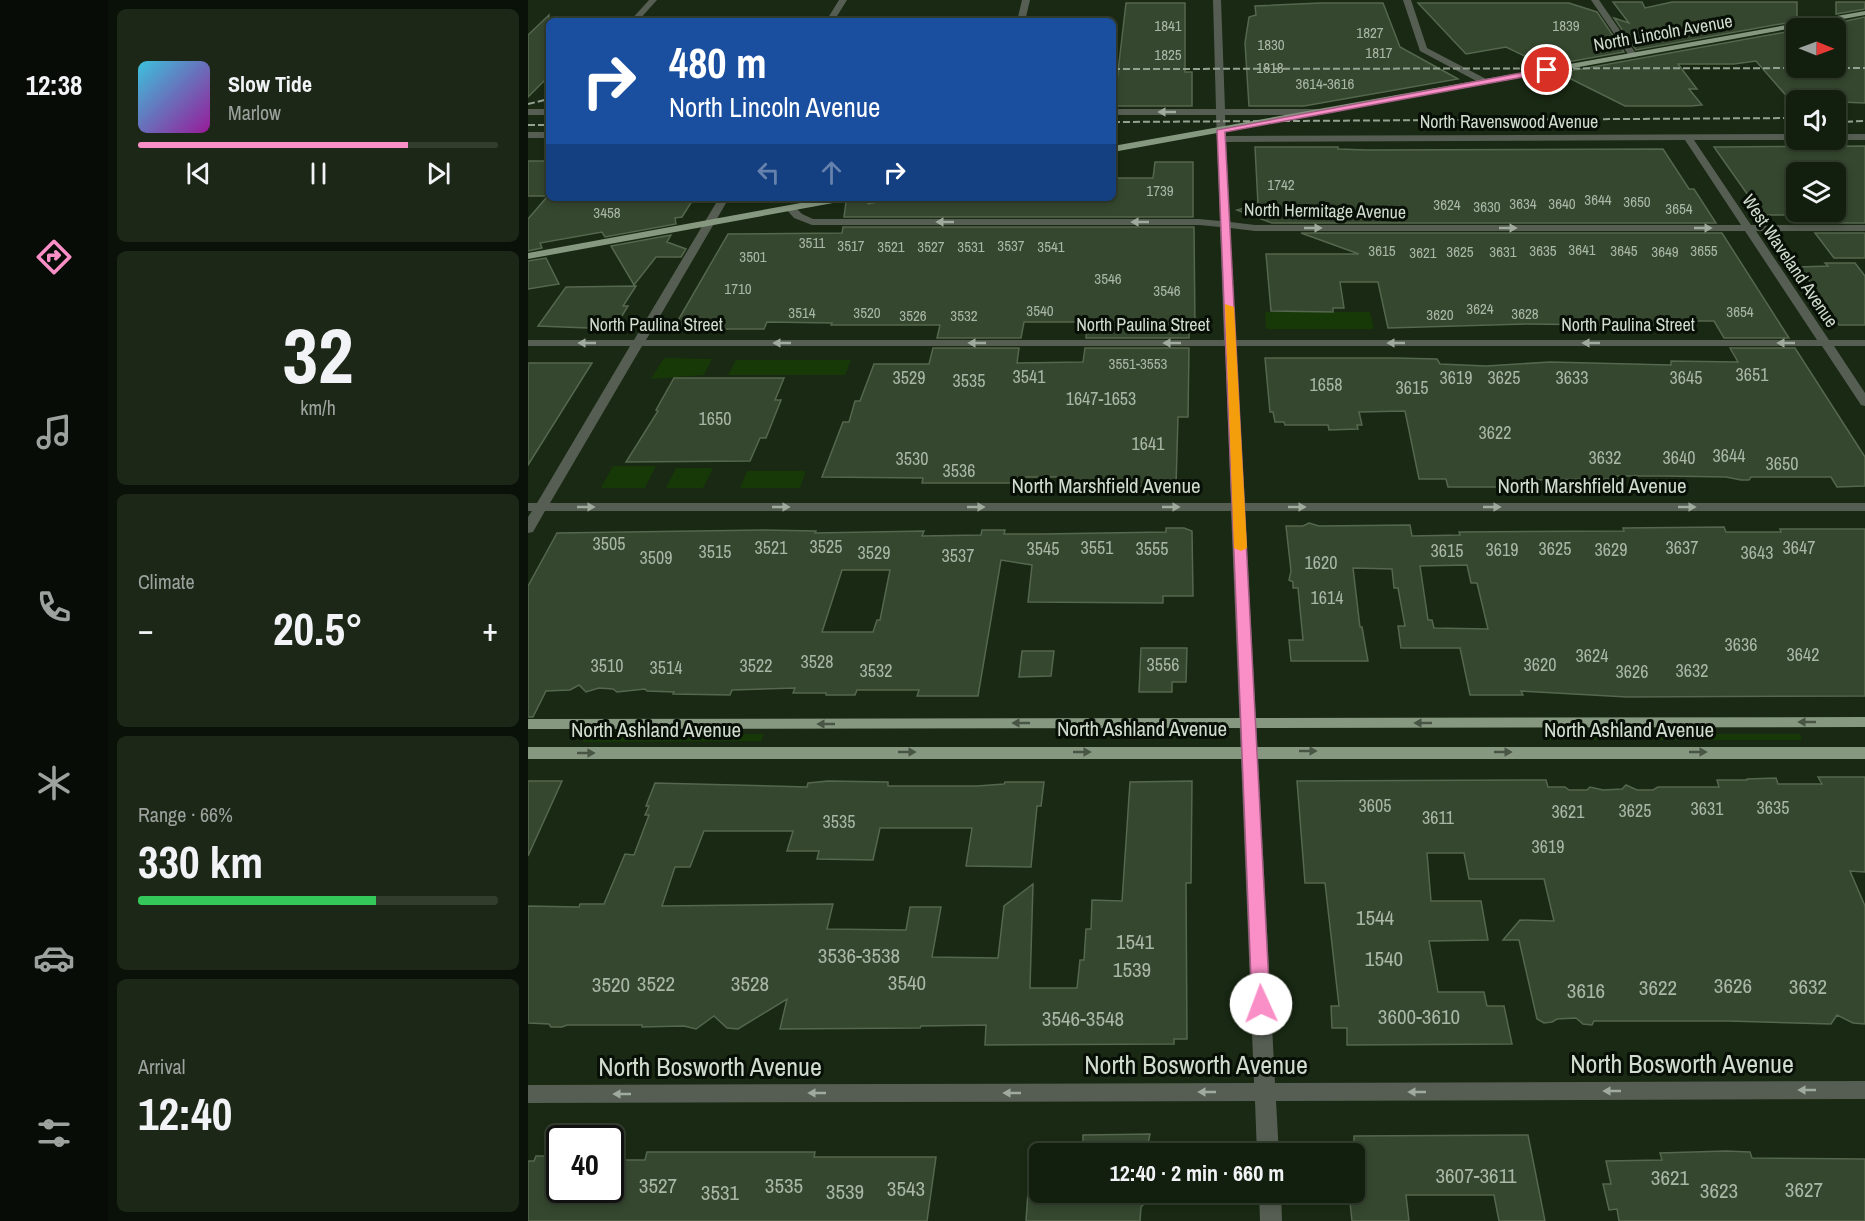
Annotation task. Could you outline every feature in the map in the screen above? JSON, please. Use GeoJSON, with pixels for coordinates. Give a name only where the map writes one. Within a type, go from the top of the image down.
{"type":"FeatureCollection","features":[{"type":"Feature","properties":{"kind":"main road","name":"North Lincoln Avenue"},"geometry":{"type":"LineString","coordinates":[[1116,149],[1221,135],[1485,82],[1865,13]]}},
{"type":"Feature","properties":{"kind":"main road"},"geometry":{"type":"LineString","coordinates":[[528,256],[828,201]]}},
{"type":"Feature","properties":{"kind":"main road","name":"North Ashland Avenue"},"geometry":{"type":"LineString","coordinates":[[528,724],[1865,722]]}},
{"type":"Feature","properties":{"kind":"main road","name":"North Ashland Avenue"},"geometry":{"type":"LineString","coordinates":[[528,753],[1249,751],[1865,753]]}},
{"type":"Feature","properties":{"kind":"street"},"geometry":{"type":"LineString","coordinates":[[637,18],[653,0]]}},
{"type":"Feature","properties":{"kind":"street"},"geometry":{"type":"LineString","coordinates":[[832,18],[843,0]]}},
{"type":"Feature","properties":{"kind":"street"},"geometry":{"type":"LineString","coordinates":[[1022,18],[1026,0]]}},
{"type":"Feature","properties":{"kind":"street"},"geometry":{"type":"LineString","coordinates":[[1217,0],[1221,135],[1268,1143]]}},
{"type":"Feature","properties":{"kind":"street"},"geometry":{"type":"LineString","coordinates":[[1407,0],[1423,49],[1485,82]]}},
{"type":"Feature","properties":{"kind":"street"},"geometry":{"type":"LineString","coordinates":[[1595,0],[1633,55]]}},
{"type":"Feature","properties":{"kind":"street"},"geometry":{"type":"LineString","coordinates":[[528,112],[546,112]]}},
{"type":"Feature","properties":{"kind":"street"},"geometry":{"type":"LineString","coordinates":[[1116,112],[1328,112]]}},
{"type":"Feature","properties":{"kind":"street"},"geometry":{"type":"LineString","coordinates":[[529,136],[546,135]]}},
{"type":"Feature","properties":{"kind":"street","name":"North Ravenswood Avenue"},"geometry":{"type":"LineString","coordinates":[[1221,135],[1786,137]]}},
{"type":"Feature","properties":{"kind":"street"},"geometry":{"type":"LineString","coordinates":[[1846,137],[1865,137]]}},
{"type":"Feature","properties":{"kind":"street","name":"West Waveland Avenue"},"geometry":{"type":"LineString","coordinates":[[1688,138],[1865,402]]}},
{"type":"Feature","properties":{"kind":"street"},"geometry":{"type":"LineString","coordinates":[[528,529],[534,507],[639,343],[722,201]]}},
{"type":"Feature","properties":{"kind":"street","name":"North Hermitage Avenue"},"geometry":{"type":"LineString","coordinates":[[790,208],[798,216],[812,222],[1199,222],[1255,228],[1865,228]]}},
{"type":"Feature","properties":{"kind":"street","name":"North Paulina Street"},"geometry":{"type":"LineString","coordinates":[[528,343],[1865,343]]}},
{"type":"Feature","properties":{"kind":"street","name":"North Marshfield Avenue"},"geometry":{"type":"LineString","coordinates":[[534,507],[1865,507]]}},
{"type":"Feature","properties":{"kind":"street","name":"North Bosworth Avenue"},"geometry":{"type":"LineString","coordinates":[[528,1094],[1865,1090]]}},
{"type":"Feature","properties":{"kind":"street"},"geometry":{"type":"LineString","coordinates":[[1270,1203],[1271,1221]]}},
{"type":"Feature","properties":{"kind":"green space"},"geometry":{"type":"Polygon","coordinates":[[[1265,312],[1370,312],[1374,329],[1266,329],[1265,312]]]}},
{"type":"Feature","properties":{"kind":"green space"},"geometry":{"type":"Polygon","coordinates":[[[664,358],[712,359],[704,375],[651,379],[664,358]]]}},
{"type":"Feature","properties":{"kind":"green space"},"geometry":{"type":"Polygon","coordinates":[[[736,360],[851,360],[845,375],[728,375],[736,360]]]}},
{"type":"Feature","properties":{"kind":"green space"},"geometry":{"type":"Polygon","coordinates":[[[613,466],[656,466],[645,488],[601,488],[613,466]]]}},
{"type":"Feature","properties":{"kind":"green space"},"geometry":{"type":"Polygon","coordinates":[[[676,468],[713,468],[703,488],[666,488],[676,468]]]}},
{"type":"Feature","properties":{"kind":"green space"},"geometry":{"type":"Polygon","coordinates":[[[747,471],[806,471],[800,488],[740,488],[747,471]]]}},
{"type":"Feature","properties":{"kind":"green space"},"geometry":{"type":"Polygon","coordinates":[[[764,734],[761,741],[582,742],[584,739],[653,735],[764,734]]]}},
{"type":"Feature","properties":{"kind":"green space"},"geometry":{"type":"Polygon","coordinates":[[[1545,734],[1800,734],[1802,740],[1546,740],[1545,734]]]}},
{"type":"Feature","properties":{"kind":"building"},"geometry":{"type":"Polygon","coordinates":[[[1613,2],[1642,2],[1645,8],[1672,2],[1797,2],[1797,18],[1786,18],[1786,23],[1636,50],[1614,18],[1629,23],[1613,2]]]}},
{"type":"Feature","properties":{"kind":"building"},"geometry":{"type":"Polygon","coordinates":[[[1836,2],[1865,2],[1865,9],[1836,14],[1836,2]]]}},
{"type":"Feature","properties":{"kind":"building"},"geometry":{"type":"Polygon","coordinates":[[[1126,3],[1185,3],[1185,72],[1192,72],[1192,106],[1116,106],[1126,3]]]}},
{"type":"Feature","properties":{"kind":"building"},"geometry":{"type":"Polygon","coordinates":[[[1383,3],[1400,47],[1458,79],[1304,106],[1249,106],[1245,43],[1249,17],[1256,15],[1255,6],[1383,3]]]}},
{"type":"Feature","properties":{"kind":"building"},"geometry":{"type":"Polygon","coordinates":[[[1418,3],[1569,3],[1597,12],[1624,52],[1545,66],[1506,47],[1466,54],[1418,3]]]}},
{"type":"Feature","properties":{"kind":"building"},"geometry":{"type":"Polygon","coordinates":[[[549,15],[549,18],[546,18],[546,79],[528,97],[528,35],[549,15]]]}},
{"type":"Feature","properties":{"kind":"building"},"geometry":{"type":"Polygon","coordinates":[[[1865,17],[1865,103],[1846,102],[1846,90],[1786,90],[1786,95],[1756,61],[1734,64],[1678,64],[1697,89],[1689,89],[1702,105],[1691,106],[1625,106],[1559,73],[1786,32],[1786,78],[1846,78],[1846,21],[1865,17]]]}},
{"type":"Feature","properties":{"kind":"building"},"geometry":{"type":"Polygon","coordinates":[[[1846,146],[1865,146],[1865,223],[1806,222],[1846,222],[1846,162],[1786,162],[1786,215],[1762,215],[1714,147],[1786,147],[1786,150],[1846,150],[1846,146]]]}},
{"type":"Feature","properties":{"kind":"building"},"geometry":{"type":"Polygon","coordinates":[[[1255,147],[1338,147],[1338,149],[1367,150],[1663,149],[1689,189],[1694,189],[1716,223],[1272,223],[1237,210],[1258,204],[1255,147]]]}},
{"type":"Feature","properties":{"kind":"building"},"geometry":{"type":"Polygon","coordinates":[[[528,161],[546,161],[546,196],[528,196],[528,161]]]}},
{"type":"Feature","properties":{"kind":"building"},"geometry":{"type":"Polygon","coordinates":[[[1155,162],[1193,162],[1193,217],[844,217],[847,201],[868,201],[868,204],[884,201],[1116,201],[1116,178],[1153,178],[1155,162]]]}},
{"type":"Feature","properties":{"kind":"building"},"geometry":{"type":"Polygon","coordinates":[[[546,198],[546,201],[692,201],[682,217],[675,218],[676,224],[605,237],[602,232],[540,243],[542,248],[528,251],[528,219],[546,198]]]}},
{"type":"Feature","properties":{"kind":"building"},"geometry":{"type":"Polygon","coordinates":[[[843,227],[1194,227],[1195,325],[1189,325],[1189,338],[1086,338],[1087,322],[1024,322],[1021,338],[937,338],[940,325],[831,325],[832,323],[767,322],[764,329],[673,329],[728,234],[842,233],[843,227]]]}},
{"type":"Feature","properties":{"kind":"building"},"geometry":{"type":"Polygon","coordinates":[[[1301,233],[1722,233],[1789,338],[1724,338],[1714,321],[1698,321],[1685,326],[1528,324],[1388,328],[1378,282],[1340,282],[1344,308],[1333,308],[1333,312],[1271,311],[1266,254],[1359,254],[1301,233]]]}},
{"type":"Feature","properties":{"kind":"building"},"geometry":{"type":"Polygon","coordinates":[[[1815,233],[1865,233],[1865,258],[1834,258],[1815,233]]]}},
{"type":"Feature","properties":{"kind":"building"},"geometry":{"type":"Polygon","coordinates":[[[671,235],[667,242],[686,249],[681,257],[656,257],[634,285],[611,246],[671,235]]]}},
{"type":"Feature","properties":{"kind":"building"},"geometry":{"type":"Polygon","coordinates":[[[546,258],[559,284],[528,289],[528,261],[546,258]]]}},
{"type":"Feature","properties":{"kind":"building"},"geometry":{"type":"Polygon","coordinates":[[[1825,263],[1855,263],[1865,276],[1865,325],[1839,325],[1800,267],[1828,266],[1825,263]]]}},
{"type":"Feature","properties":{"kind":"building"},"geometry":{"type":"Polygon","coordinates":[[[636,286],[623,306],[628,306],[614,329],[538,326],[566,287],[636,286]]]}},
{"type":"Feature","properties":{"kind":"building"},"geometry":{"type":"Polygon","coordinates":[[[933,348],[1019,348],[1017,363],[1083,362],[1085,348],[1189,348],[1188,417],[1178,417],[1176,486],[1066,487],[1067,477],[1023,477],[1021,483],[922,483],[923,478],[822,477],[843,422],[849,422],[855,401],[860,401],[874,364],[929,364],[933,348]]]}},
{"type":"Feature","properties":{"kind":"building"},"geometry":{"type":"Polygon","coordinates":[[[1730,348],[1795,348],[1865,457],[1865,486],[1837,487],[1831,477],[1751,477],[1749,480],[1741,480],[1726,477],[1615,476],[1617,479],[1519,480],[1520,487],[1448,487],[1446,479],[1419,479],[1405,411],[1359,412],[1362,425],[1357,425],[1358,429],[1329,430],[1328,425],[1285,425],[1284,422],[1275,422],[1273,412],[1270,412],[1265,358],[1437,359],[1440,364],[1486,366],[1550,362],[1671,365],[1671,361],[1738,362],[1730,348]]]}},
{"type":"Feature","properties":{"kind":"building"},"geometry":{"type":"Polygon","coordinates":[[[528,363],[592,363],[528,465],[528,363]]]}},
{"type":"Feature","properties":{"kind":"building"},"geometry":{"type":"Polygon","coordinates":[[[674,378],[784,378],[775,400],[781,400],[766,438],[760,438],[750,461],[626,462],[658,411],[656,410],[674,378]]]}},
{"type":"Feature","properties":{"kind":"building"},"geometry":{"type":"Polygon","coordinates":[[[1309,523],[1319,526],[1410,525],[1412,536],[1460,535],[1459,532],[1624,531],[1623,528],[1724,527],[1726,532],[1781,532],[1780,529],[1865,529],[1865,696],[1627,697],[1521,691],[1523,695],[1470,695],[1460,648],[1401,648],[1398,626],[1405,626],[1398,588],[1394,588],[1392,569],[1353,568],[1360,627],[1362,627],[1368,661],[1291,661],[1289,640],[1303,640],[1298,588],[1293,588],[1293,582],[1289,580],[1291,571],[1286,526],[1303,526],[1309,523]],[[1467,565],[1420,566],[1428,620],[1432,620],[1434,628],[1488,629],[1477,583],[1471,583],[1467,565]]]}},
{"type":"Feature","properties":{"kind":"building"},"geometry":{"type":"Polygon","coordinates":[[[1166,528],[1184,528],[1192,531],[1193,596],[1163,596],[1163,603],[1028,602],[1032,565],[1001,560],[978,696],[917,696],[919,690],[857,690],[855,695],[826,695],[826,693],[793,693],[795,688],[732,690],[730,695],[673,694],[674,692],[645,689],[617,692],[613,689],[599,688],[586,692],[579,685],[570,690],[546,691],[533,717],[528,717],[528,586],[557,533],[763,530],[816,531],[815,533],[924,531],[922,536],[981,535],[982,530],[1005,530],[1004,534],[1166,532],[1166,528]],[[842,570],[822,632],[873,632],[877,620],[880,620],[890,570],[842,570]]]}},
{"type":"Feature","properties":{"kind":"building"},"geometry":{"type":"Polygon","coordinates":[[[1141,648],[1187,648],[1186,682],[1172,682],[1172,692],[1139,692],[1141,648]]]}},
{"type":"Feature","properties":{"kind":"building"},"geometry":{"type":"Polygon","coordinates":[[[1022,651],[1054,651],[1051,676],[1019,677],[1022,651]]]}},
{"type":"Feature","properties":{"kind":"building"},"geometry":{"type":"Polygon","coordinates":[[[1818,777],[1865,777],[1865,872],[1850,871],[1865,906],[1865,1024],[1853,1023],[1837,1015],[1831,1024],[1594,1021],[1592,1025],[1583,1024],[1576,1018],[1557,1019],[1544,1023],[1537,1019],[1519,940],[1503,940],[1520,920],[1554,921],[1544,879],[1469,879],[1464,853],[1427,853],[1431,901],[1481,901],[1488,940],[1429,941],[1438,992],[1484,992],[1487,1006],[1504,1006],[1512,1044],[1347,1045],[1347,1028],[1332,1028],[1331,1006],[1339,1006],[1325,883],[1305,883],[1297,781],[1546,780],[1548,787],[1565,787],[1569,790],[1587,790],[1590,787],[1603,790],[1622,789],[1626,785],[1637,790],[1653,790],[1658,787],[1719,787],[1717,780],[1776,778],[1778,784],[1822,784],[1818,777]]]}},
{"type":"Feature","properties":{"kind":"building"},"geometry":{"type":"Polygon","coordinates":[[[528,781],[562,781],[528,856],[528,781]]]}},
{"type":"Feature","properties":{"kind":"building"},"geometry":{"type":"Polygon","coordinates":[[[1192,781],[1191,883],[1186,883],[1187,1039],[1174,1039],[1174,1044],[985,1045],[986,1025],[780,1029],[787,999],[738,1029],[727,1028],[714,1016],[696,1029],[684,1026],[642,1027],[642,1025],[551,1027],[549,1024],[528,1023],[528,906],[579,907],[580,904],[604,904],[625,854],[634,855],[649,815],[645,815],[649,806],[646,806],[655,783],[807,787],[808,783],[888,782],[888,786],[977,786],[1004,784],[1005,782],[1044,782],[1041,806],[1037,806],[1031,867],[966,866],[972,828],[880,828],[873,860],[817,859],[819,851],[787,851],[793,831],[704,831],[690,867],[675,867],[662,906],[833,904],[827,929],[906,930],[910,907],[941,907],[932,957],[998,958],[1004,906],[1033,884],[1030,988],[1077,988],[1080,960],[1084,960],[1086,929],[1091,929],[1092,900],[1122,901],[1130,782],[1192,781]]]}},
{"type":"Feature","properties":{"kind":"building"},"geometry":{"type":"Polygon","coordinates":[[[1150,1134],[1148,1143],[1083,1143],[1083,1135],[1150,1134]]]}},
{"type":"Feature","properties":{"kind":"building"},"geometry":{"type":"Polygon","coordinates":[[[1528,1135],[1545,1221],[1499,1221],[1494,1195],[1406,1195],[1409,1221],[1352,1221],[1350,1203],[1365,1203],[1365,1143],[1354,1143],[1354,1136],[1528,1135]]]}},
{"type":"Feature","properties":{"kind":"building"},"geometry":{"type":"Polygon","coordinates":[[[647,1152],[815,1152],[814,1157],[936,1157],[927,1221],[528,1221],[528,1161],[534,1161],[536,1156],[546,1156],[546,1203],[624,1203],[624,1160],[645,1160],[647,1152]]]}},
{"type":"Feature","properties":{"kind":"building"},"geometry":{"type":"Polygon","coordinates":[[[1750,1152],[1752,1158],[1865,1159],[1865,1221],[1619,1221],[1617,1209],[1609,1210],[1603,1184],[1611,1184],[1606,1161],[1662,1160],[1660,1153],[1750,1152]]]}},
{"type":"Feature","properties":{"kind":"building"},"geometry":{"type":"Polygon","coordinates":[[[1028,1192],[1029,1203],[1145,1203],[1141,1207],[1140,1221],[1026,1221],[1028,1192]]]}},
{"type":"Feature","properties":{"kind":"railway"},"geometry":{"type":"LineString","coordinates":[[1116,69],[1865,68]]}},
{"type":"Feature","properties":{"kind":"railway"},"geometry":{"type":"LineString","coordinates":[[528,104],[546,100]]}},
{"type":"Feature","properties":{"kind":"railway"},"geometry":{"type":"LineString","coordinates":[[1116,122],[1786,118]]}},
{"type":"Feature","properties":{"kind":"railway"},"geometry":{"type":"LineString","coordinates":[[1846,122],[1865,121]]}},
{"type":"Feature","properties":{"kind":"railway"},"geometry":{"type":"LineString","coordinates":[[528,125],[546,125]]}},
{"type":"Feature","properties":{"kind":"slow traffic"},"geometry":{"type":"LineString","coordinates":[[1229,307],[1241,548]]}},
{"type":"Feature","properties":{"kind":"route"},"geometry":{"type":"LineString","coordinates":[[1261,1004],[1221,130],[1547,70]]}}]}
